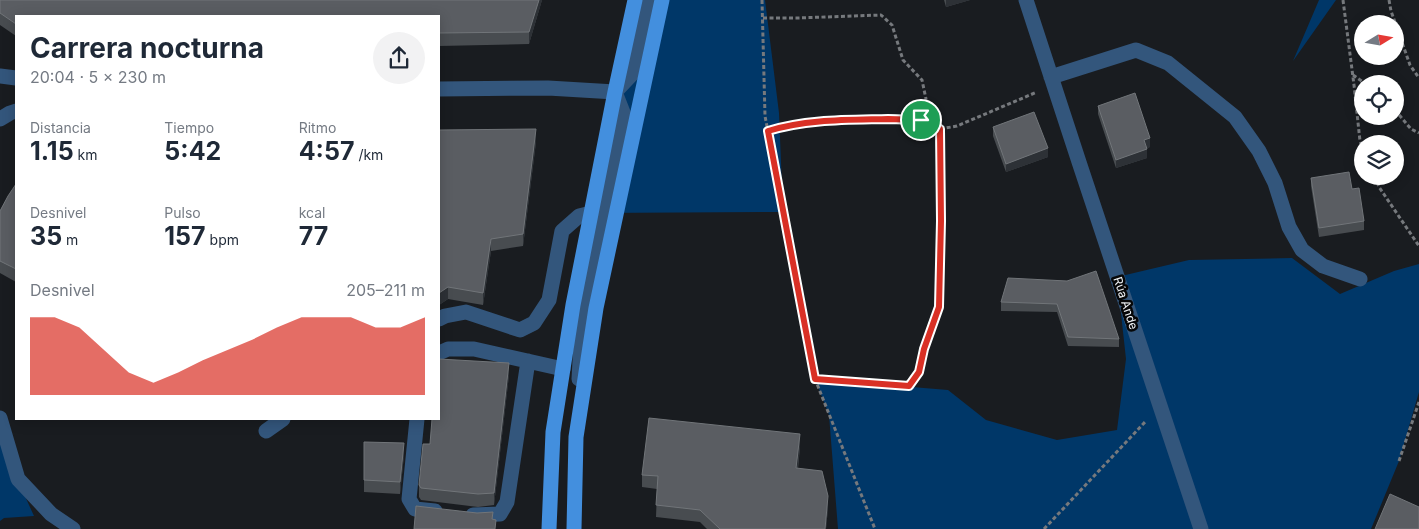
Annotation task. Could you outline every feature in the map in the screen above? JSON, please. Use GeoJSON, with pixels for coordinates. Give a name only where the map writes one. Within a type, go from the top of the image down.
{"type":"FeatureCollection","features":[{"type":"Feature","properties":{"kind":"main road"},"geometry":{"type":"LineString","coordinates":[[549,529],[553,432],[573,305],[635,0]]}},
{"type":"Feature","properties":{"kind":"main road"},"geometry":{"type":"LineString","coordinates":[[574,529],[576,437],[596,308],[662,0]]}},
{"type":"Feature","properties":{"kind":"street"},"geometry":{"type":"LineString","coordinates":[[615,92],[632,74],[648,0]]}},
{"type":"Feature","properties":{"kind":"street","name":"Rúa Ande"},"geometry":{"type":"LineString","coordinates":[[1026,0],[1202,529]]}},
{"type":"Feature","properties":{"kind":"street"},"geometry":{"type":"LineString","coordinates":[[1053,81],[1136,50],[1168,63],[1235,117],[1259,151],[1275,183],[1289,227],[1302,250],[1324,266],[1360,278]]}},
{"type":"Feature","properties":{"kind":"street"},"geometry":{"type":"LineString","coordinates":[[0,76],[15,78]]}},
{"type":"Feature","properties":{"kind":"street"},"geometry":{"type":"LineString","coordinates":[[440,89],[548,88],[615,92]]}},
{"type":"Feature","properties":{"kind":"street"},"geometry":{"type":"LineString","coordinates":[[576,437],[583,306],[624,115],[615,92]]}},
{"type":"Feature","properties":{"kind":"street"},"geometry":{"type":"LineString","coordinates":[[0,119],[10,112],[15,111]]}},
{"type":"Feature","properties":{"kind":"street"},"geometry":{"type":"LineString","coordinates":[[440,318],[466,312],[520,330],[534,323],[549,300],[562,231],[579,216],[591,213]]}},
{"type":"Feature","properties":{"kind":"street"},"geometry":{"type":"LineString","coordinates":[[440,353],[448,349],[474,349],[563,369]]}},
{"type":"Feature","properties":{"kind":"street"},"geometry":{"type":"LineString","coordinates":[[416,420],[409,499],[415,509],[478,516],[500,514],[507,502],[528,361]]}},
{"type":"Feature","properties":{"kind":"street"},"geometry":{"type":"LineString","coordinates":[[0,418],[18,479],[51,514],[73,529]]}},
{"type":"Feature","properties":{"kind":"street"},"geometry":{"type":"LineString","coordinates":[[266,431],[282,420]]}},
{"type":"Feature","properties":{"kind":"path"},"geometry":{"type":"LineString","coordinates":[[762,0],[765,116],[815,379],[875,529]]}},
{"type":"Feature","properties":{"kind":"path"},"geometry":{"type":"LineString","coordinates":[[1343,0],[1359,135]]}},
{"type":"Feature","properties":{"kind":"path"},"geometry":{"type":"LineString","coordinates":[[1389,0],[1410,65],[1419,78]]}},
{"type":"Feature","properties":{"kind":"path"},"geometry":{"type":"LineString","coordinates":[[763,18],[881,15],[892,25],[903,60],[922,80],[926,99],[921,120]]}},
{"type":"Feature","properties":{"kind":"path"},"geometry":{"type":"LineString","coordinates":[[768,131],[832,120],[921,120],[940,129],[958,126],[1053,81]]}},
{"type":"Feature","properties":{"kind":"path"},"geometry":{"type":"LineString","coordinates":[[1404,121],[1411,129],[1419,133]]}},
{"type":"Feature","properties":{"kind":"path"},"geometry":{"type":"LineString","coordinates":[[815,379],[909,386],[919,372],[924,349],[939,307],[941,221],[940,129]]}},
{"type":"Feature","properties":{"kind":"path"},"geometry":{"type":"LineString","coordinates":[[1378,185],[1419,246]]}},
{"type":"Feature","properties":{"kind":"path"},"geometry":{"type":"LineString","coordinates":[[1399,461],[1419,402]]}},
{"type":"Feature","properties":{"kind":"path"},"geometry":{"type":"LineString","coordinates":[[1044,529],[1160,406]]}},
{"type":"Feature","properties":{"kind":"shaded area"},"geometry":{"type":"Polygon","coordinates":[[[637,0],[765,0],[779,113],[783,212],[591,213],[637,0]]]}},
{"type":"Feature","properties":{"kind":"shaded area"},"geometry":{"type":"Polygon","coordinates":[[[1319,0],[1336,0],[1293,61],[1319,0]]]}},
{"type":"Feature","properties":{"kind":"shaded area"},"geometry":{"type":"Polygon","coordinates":[[[1292,258],[1340,294],[1394,271],[1419,264],[1419,392],[1399,461],[1371,529],[838,529],[829,415],[815,379],[948,390],[986,420],[1057,440],[1117,430],[1126,359],[1117,277],[1189,260],[1292,258]]]}},
{"type":"Feature","properties":{"kind":"shaded area"},"geometry":{"type":"Polygon","coordinates":[[[0,441],[34,516],[4,518],[0,521],[0,441]]]}},
{"type":"Feature","properties":{"kind":"building"},"geometry":{"type":"Polygon","coordinates":[[[0,0],[539,0],[529,32],[440,33],[440,15],[15,15],[15,23],[0,13],[0,0]]]}},
{"type":"Feature","properties":{"kind":"building"},"geometry":{"type":"Polygon","coordinates":[[[1135,93],[1150,138],[1144,140],[1147,149],[1116,160],[1098,106],[1135,93]]]}},
{"type":"Feature","properties":{"kind":"building"},"geometry":{"type":"Polygon","coordinates":[[[1034,112],[1048,148],[1006,164],[993,127],[1034,112]]]}},
{"type":"Feature","properties":{"kind":"building"},"geometry":{"type":"Polygon","coordinates":[[[536,129],[523,234],[491,239],[483,293],[448,287],[440,292],[440,130],[536,129]]]}},
{"type":"Feature","properties":{"kind":"building"},"geometry":{"type":"Polygon","coordinates":[[[1349,172],[1352,189],[1359,188],[1364,221],[1319,228],[1311,178],[1349,172]]]}},
{"type":"Feature","properties":{"kind":"building"},"geometry":{"type":"Polygon","coordinates":[[[15,186],[15,268],[0,261],[0,211],[15,186]]]}},
{"type":"Feature","properties":{"kind":"building"},"geometry":{"type":"Polygon","coordinates":[[[1096,271],[1119,339],[1068,337],[1057,304],[1001,302],[1008,278],[1067,281],[1096,271]]]}},
{"type":"Feature","properties":{"kind":"building"},"geometry":{"type":"Polygon","coordinates":[[[440,359],[509,363],[494,493],[478,494],[421,488],[419,485],[423,444],[430,444],[432,420],[440,420],[440,359]]]}},
{"type":"Feature","properties":{"kind":"building"},"geometry":{"type":"Polygon","coordinates":[[[649,418],[800,434],[796,468],[822,471],[828,496],[825,529],[720,529],[700,510],[656,505],[658,476],[642,475],[649,418]]]}},
{"type":"Feature","properties":{"kind":"building"},"geometry":{"type":"Polygon","coordinates":[[[364,442],[404,443],[400,482],[364,480],[364,442]]]}},
{"type":"Feature","properties":{"kind":"building"},"geometry":{"type":"Polygon","coordinates":[[[1390,494],[1419,507],[1419,529],[1375,529],[1390,494]]]}},
{"type":"Feature","properties":{"kind":"building"},"geometry":{"type":"Polygon","coordinates":[[[416,506],[477,513],[493,512],[492,519],[496,520],[495,529],[414,529],[416,506]]]}},
{"type":"Feature","properties":{"kind":"route"},"geometry":{"type":"LineString","coordinates":[[832,120],[921,120],[940,129],[941,221],[939,307],[924,349],[919,372],[909,386],[815,379],[768,131],[832,120]]}}]}
